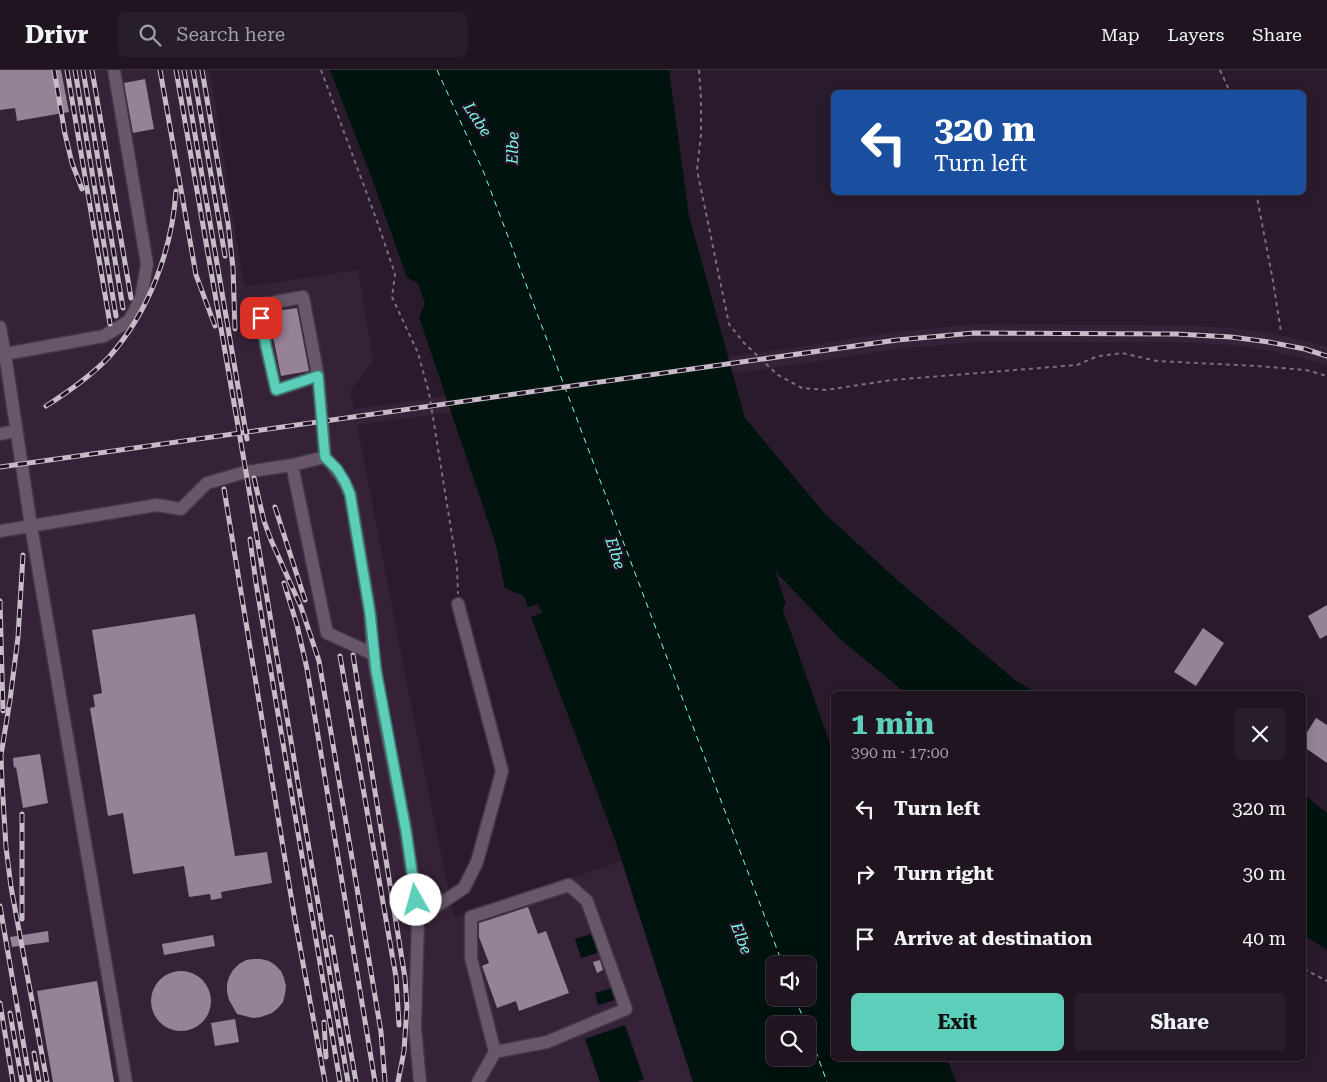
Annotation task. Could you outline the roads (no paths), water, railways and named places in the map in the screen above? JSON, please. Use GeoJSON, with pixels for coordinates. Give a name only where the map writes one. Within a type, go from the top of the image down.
{"type":"FeatureCollection","features":[{"type":"Feature","properties":{"kind":"lane"},"geometry":{"type":"LineString","coordinates":[[5,354],[104,336],[129,321],[141,298],[147,264],[114,70]]}},
{"type":"Feature","properties":{"kind":"lane"},"geometry":{"type":"LineString","coordinates":[[318,376],[276,390],[259,305],[302,297],[318,376],[325,457],[337,469],[350,494],[370,613],[373,654],[406,831],[418,918],[416,1028],[420,1082]]}},
{"type":"Feature","properties":{"kind":"lane"},"geometry":{"type":"LineString","coordinates":[[0,332],[31,526],[126,1082]]}},
{"type":"Feature","properties":{"kind":"lane"},"geometry":{"type":"LineString","coordinates":[[0,434],[16,431]]}},
{"type":"Feature","properties":{"kind":"lane"},"geometry":{"type":"LineString","coordinates":[[0,531],[157,505],[181,509],[207,483],[246,472],[292,465],[325,457]]}},
{"type":"Feature","properties":{"kind":"lane"},"geometry":{"type":"LineString","coordinates":[[292,465],[327,633],[373,654]]}},
{"type":"Feature","properties":{"kind":"lane"},"geometry":{"type":"LineString","coordinates":[[418,918],[464,888],[477,862],[502,771],[458,604]]}},
{"type":"Feature","properties":{"kind":"lane"},"geometry":{"type":"LineString","coordinates":[[478,1082],[495,1052],[471,958],[471,917],[569,885],[587,901],[626,1010],[547,1042],[495,1052]]}},
{"type":"Feature","properties":{"kind":"water"},"geometry":{"type":"Polygon","coordinates":[[[330,70],[669,70],[689,216],[745,418],[825,514],[896,579],[1015,680],[1033,691],[903,691],[840,639],[775,571],[786,604],[783,610],[831,746],[831,1061],[948,1061],[956,1082],[693,1082],[614,837],[531,617],[542,613],[538,604],[528,607],[524,596],[505,588],[496,545],[419,317],[425,304],[418,283],[407,278],[374,184],[330,70]]]}},
{"type":"Feature","properties":{"kind":"water"},"geometry":{"type":"Polygon","coordinates":[[[1306,795],[1327,813],[1327,950],[1306,936],[1306,795]]]}},
{"type":"Feature","properties":{"kind":"water"},"geometry":{"type":"Polygon","coordinates":[[[594,933],[600,952],[581,958],[575,939],[594,933]]]}},
{"type":"Feature","properties":{"kind":"water"},"geometry":{"type":"Polygon","coordinates":[[[612,988],[615,1000],[598,1005],[595,993],[612,988]]]}},
{"type":"Feature","properties":{"kind":"water"},"geometry":{"type":"Polygon","coordinates":[[[625,1025],[644,1079],[637,1082],[600,1082],[585,1039],[625,1025]]]}},
{"type":"Feature","properties":{"kind":"railway"},"geometry":{"type":"LineString","coordinates":[[54,70],[65,134],[72,163],[82,189]]}},
{"type":"Feature","properties":{"kind":"railway"},"geometry":{"type":"LineString","coordinates":[[67,70],[110,324]]}},
{"type":"Feature","properties":{"kind":"railway"},"geometry":{"type":"LineString","coordinates":[[75,70],[116,316]]}},
{"type":"Feature","properties":{"kind":"railway"},"geometry":{"type":"LineString","coordinates":[[83,70],[123,308]]}},
{"type":"Feature","properties":{"kind":"railway"},"geometry":{"type":"LineString","coordinates":[[92,70],[131,298]]}},
{"type":"Feature","properties":{"kind":"railway"},"geometry":{"type":"LineString","coordinates":[[160,70],[196,275],[215,326]]}},
{"type":"Feature","properties":{"kind":"railway"},"geometry":{"type":"LineString","coordinates":[[176,70],[246,472],[348,1082]]}},
{"type":"Feature","properties":{"kind":"railway"},"geometry":{"type":"LineString","coordinates":[[184,70],[247,439]]}},
{"type":"Feature","properties":{"kind":"railway"},"geometry":{"type":"LineString","coordinates":[[193,70],[225,256]]}},
{"type":"Feature","properties":{"kind":"railway"},"geometry":{"type":"LineString","coordinates":[[202,70],[228,223],[233,268],[235,329]]}},
{"type":"Feature","properties":{"kind":"railway"},"geometry":{"type":"LineString","coordinates":[[46,406],[95,371],[109,357],[136,320],[147,300],[164,258],[174,213],[176,191]]}},
{"type":"Feature","properties":{"kind":"railway"},"geometry":{"type":"LineString","coordinates":[[0,467],[897,340],[974,333],[1176,334],[1231,337],[1305,349],[1327,356]]}},
{"type":"Feature","properties":{"kind":"railway"},"geometry":{"type":"LineString","coordinates":[[254,478],[264,521],[301,607],[319,661],[381,1032],[385,1082]]}},
{"type":"Feature","properties":{"kind":"railway"},"geometry":{"type":"LineString","coordinates":[[224,489],[295,920],[325,1082]]}},
{"type":"Feature","properties":{"kind":"railway"},"geometry":{"type":"LineString","coordinates":[[275,507],[305,600]]}},
{"type":"Feature","properties":{"kind":"railway"},"geometry":{"type":"LineString","coordinates":[[250,539],[340,1082]]}},
{"type":"Feature","properties":{"kind":"railway"},"geometry":{"type":"LineString","coordinates":[[23,555],[18,637],[1,755],[2,782],[6,847],[11,887],[47,1082]]}},
{"type":"Feature","properties":{"kind":"railway"},"geometry":{"type":"LineString","coordinates":[[284,583],[297,625],[307,669],[375,1082]]}},
{"type":"Feature","properties":{"kind":"railway"},"geometry":{"type":"LineString","coordinates":[[0,601],[3,711]]}},
{"type":"Feature","properties":{"kind":"railway"},"geometry":{"type":"LineString","coordinates":[[353,655],[405,978],[407,1007],[404,1051],[398,1082]]}},
{"type":"Feature","properties":{"kind":"railway"},"geometry":{"type":"LineString","coordinates":[[340,656],[396,977],[399,1025]]}},
{"type":"Feature","properties":{"kind":"railway"},"geometry":{"type":"LineString","coordinates":[[22,814],[22,919]]}},
{"type":"Feature","properties":{"kind":"railway"},"geometry":{"type":"LineString","coordinates":[[0,906],[30,1082]]}},
{"type":"Feature","properties":{"kind":"railway"},"geometry":{"type":"LineString","coordinates":[[331,937],[356,1082]]}},
{"type":"Feature","properties":{"kind":"railway"},"geometry":{"type":"LineString","coordinates":[[0,1003],[13,1082]]}},
{"type":"Feature","properties":{"kind":"railway"},"geometry":{"type":"LineString","coordinates":[[10,1013],[22,1082]]}},
{"type":"Feature","properties":{"kind":"railway"},"geometry":{"type":"LineString","coordinates":[[324,1022],[326,1057]]}},
{"type":"Feature","properties":{"kind":"railway"},"geometry":{"type":"LineString","coordinates":[[34,1053],[39,1082]]}},
{"type":"Feature","properties":{"kind":"water label","name":"Labe"},"geometry":{"type":"Point","coordinates":[478,119]}},
{"type":"Feature","properties":{"kind":"water label","name":"Elbe"},"geometry":{"type":"Point","coordinates":[512,148]}},
{"type":"Feature","properties":{"kind":"water label","name":"Elbe"},"geometry":{"type":"Point","coordinates":[616,553]}},
{"type":"Feature","properties":{"kind":"water label","name":"Elbe"},"geometry":{"type":"Point","coordinates":[742,938]}}]}
